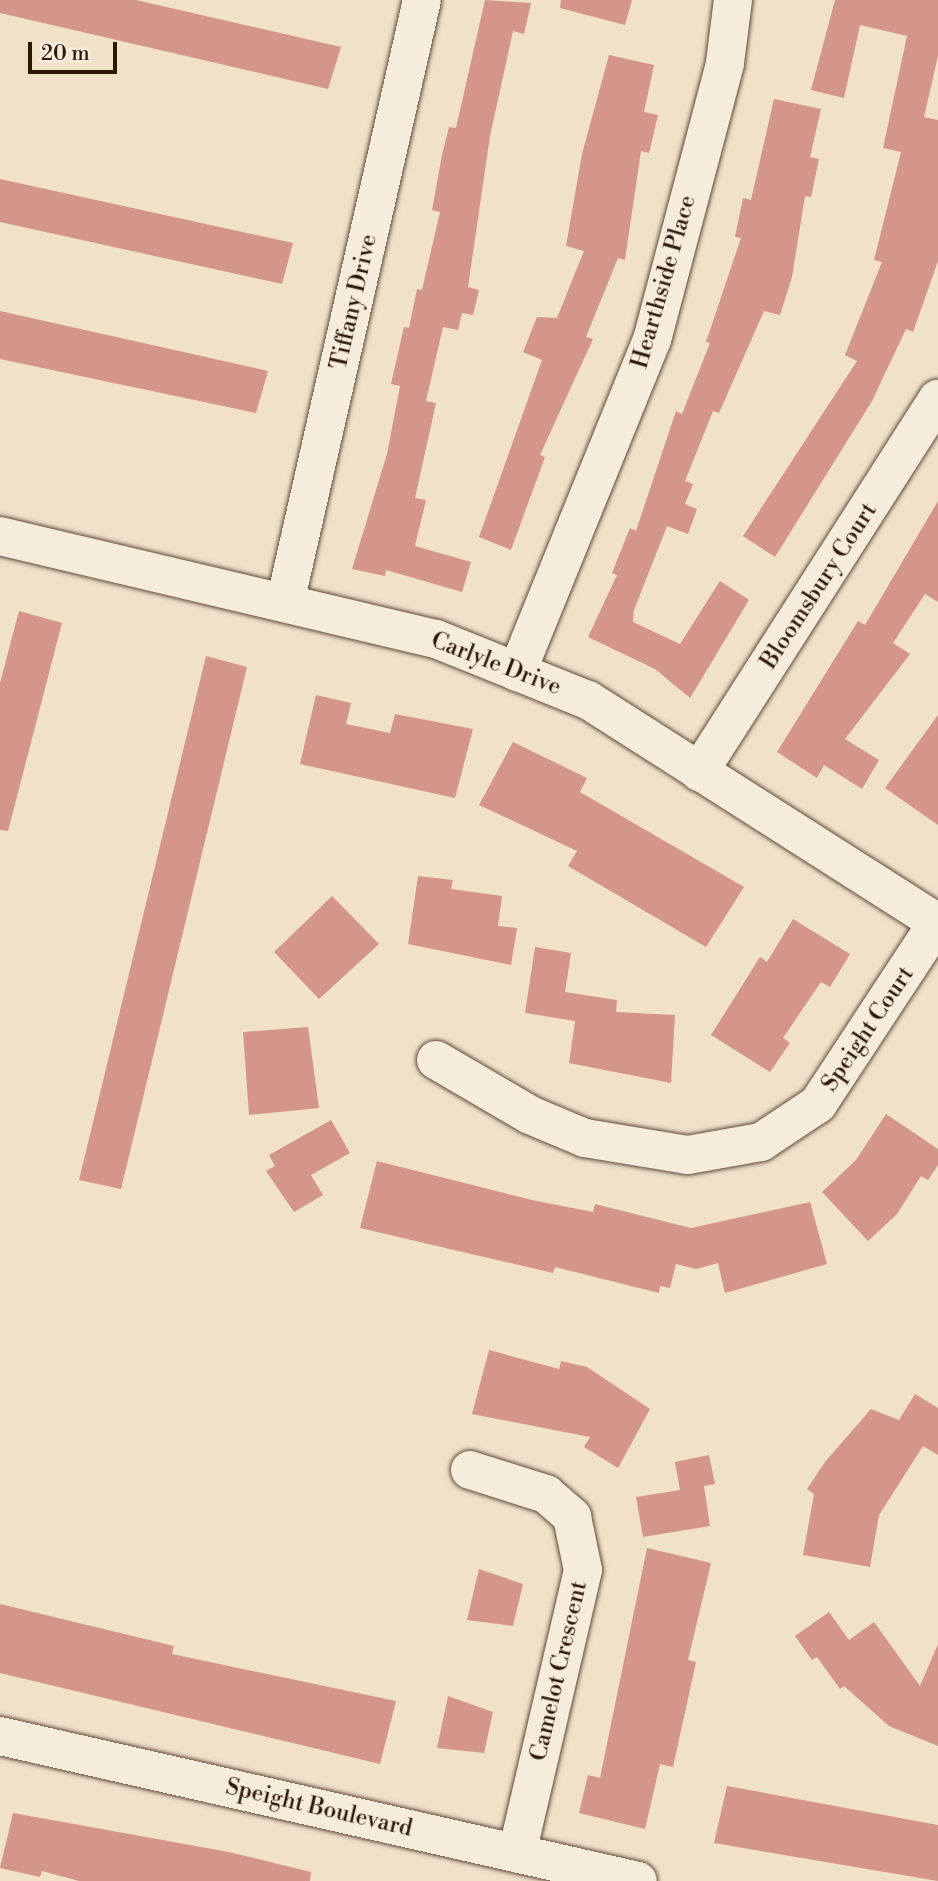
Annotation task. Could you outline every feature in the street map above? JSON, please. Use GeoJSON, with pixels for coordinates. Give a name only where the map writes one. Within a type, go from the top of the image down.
{"type":"FeatureCollection","features":[{"type":"Feature","properties":{"kind":"street","name":"Tiffany Drive"},"geometry":{"type":"LineString","coordinates":[[285,603],[422,0]]}},
{"type":"Feature","properties":{"kind":"street","name":"Hearthside Place"},"geometry":{"type":"LineString","coordinates":[[517,672],[652,340],[725,63],[733,0]]}},
{"type":"Feature","properties":{"kind":"street","name":"Bloomsbury Court"},"geometry":{"type":"LineString","coordinates":[[699,772],[938,399]]}},
{"type":"Feature","properties":{"kind":"street","name":"Carlyle Drive"},"geometry":{"type":"LineString","coordinates":[[0,536],[436,639],[588,700],[938,922]]}},
{"type":"Feature","properties":{"kind":"street","name":"Speight Court"},"geometry":{"type":"LineString","coordinates":[[436,1060],[530,1115],[585,1138],[688,1155],[761,1142],[818,1104],[938,922]]}},
{"type":"Feature","properties":{"kind":"street","name":"Camelot Crescent"},"geometry":{"type":"LineString","coordinates":[[470,1470],[546,1494],[572,1517],[583,1570],[517,1853]]}},
{"type":"Feature","properties":{"kind":"street","name":"Speight Boulevard"},"geometry":{"type":"LineString","coordinates":[[0,1736],[638,1881]]}},
{"type":"Feature","properties":{"kind":"building"},"geometry":{"type":"Polygon","coordinates":[[[0,0],[136,0],[341,47],[328,89],[0,13],[0,0]]]}},
{"type":"Feature","properties":{"kind":"building"},"geometry":{"type":"Polygon","coordinates":[[[485,0],[531,3],[524,34],[513,31],[490,136],[468,287],[479,290],[473,315],[462,313],[458,330],[443,327],[426,401],[436,403],[415,498],[426,500],[415,546],[471,562],[462,592],[386,570],[385,576],[352,569],[387,454],[400,386],[391,384],[404,327],[409,328],[417,289],[422,290],[440,212],[432,210],[442,155],[449,127],[456,128],[485,0]]]}},
{"type":"Feature","properties":{"kind":"building"},"geometry":{"type":"Polygon","coordinates":[[[561,0],[632,0],[625,25],[560,8],[561,0]]]}},
{"type":"Feature","properties":{"kind":"building"},"geometry":{"type":"Polygon","coordinates":[[[835,0],[938,0],[938,56],[924,117],[938,120],[938,261],[913,332],[906,329],[872,401],[775,557],[743,536],[857,361],[845,355],[882,262],[874,260],[901,152],[883,148],[907,36],[860,25],[844,98],[811,90],[835,0]]]}},
{"type":"Feature","properties":{"kind":"building"},"geometry":{"type":"Polygon","coordinates":[[[609,55],[654,65],[644,112],[658,115],[649,153],[641,151],[625,260],[618,258],[586,337],[593,339],[540,455],[545,457],[511,550],[479,537],[542,360],[523,352],[537,317],[557,318],[584,251],[566,246],[582,154],[609,55]]]}},
{"type":"Feature","properties":{"kind":"building"},"geometry":{"type":"Polygon","coordinates":[[[774,99],[821,109],[810,157],[819,159],[811,197],[805,196],[792,277],[780,315],[764,311],[719,413],[713,411],[685,481],[693,484],[685,504],[697,509],[688,534],[667,526],[634,610],[633,622],[680,644],[720,581],[749,600],[690,698],[655,669],[588,637],[617,575],[612,573],[630,528],[636,531],[676,411],[682,414],[710,343],[706,342],[741,238],[735,237],[743,198],[751,200],[774,99]]]}},
{"type":"Feature","properties":{"kind":"building"},"geometry":{"type":"Polygon","coordinates":[[[0,179],[293,243],[282,284],[0,222],[0,179]]]}},
{"type":"Feature","properties":{"kind":"building"},"geometry":{"type":"Polygon","coordinates":[[[0,311],[268,371],[256,413],[0,359],[0,311]]]}},
{"type":"Feature","properties":{"kind":"building"},"geometry":{"type":"Polygon","coordinates":[[[938,501],[938,602],[925,594],[893,643],[910,654],[845,739],[879,760],[862,789],[824,765],[817,778],[777,752],[858,621],[865,625],[938,501]]]}},
{"type":"Feature","properties":{"kind":"building"},"geometry":{"type":"Polygon","coordinates":[[[19,611],[62,623],[8,831],[0,830],[0,683],[19,611]]]}},
{"type":"Feature","properties":{"kind":"building"},"geometry":{"type":"Polygon","coordinates":[[[206,656],[247,667],[121,1189],[79,1180],[206,656]]]}},
{"type":"Feature","properties":{"kind":"building"},"geometry":{"type":"Polygon","coordinates":[[[316,695],[351,703],[346,724],[390,733],[395,714],[473,729],[455,798],[300,764],[316,695]]]}},
{"type":"Feature","properties":{"kind":"building"},"geometry":{"type":"Polygon","coordinates":[[[938,715],[938,825],[885,788],[938,715]]]}},
{"type":"Feature","properties":{"kind":"building"},"geometry":{"type":"Polygon","coordinates":[[[513,742],[587,778],[580,792],[744,887],[706,947],[568,866],[577,851],[479,805],[513,742]]]}},
{"type":"Feature","properties":{"kind":"building"},"geometry":{"type":"Polygon","coordinates":[[[418,876],[453,880],[451,889],[502,896],[498,926],[517,928],[511,965],[408,944],[418,876]]]}},
{"type":"Feature","properties":{"kind":"building"},"geometry":{"type":"Polygon","coordinates":[[[332,896],[379,944],[319,999],[274,952],[332,896]]]}},
{"type":"Feature","properties":{"kind":"building"},"geometry":{"type":"Polygon","coordinates":[[[793,919],[850,954],[830,987],[821,982],[783,1038],[790,1043],[770,1072],[711,1035],[760,957],[767,962],[793,919]]]}},
{"type":"Feature","properties":{"kind":"building"},"geometry":{"type":"Polygon","coordinates":[[[535,947],[571,953],[565,992],[617,1000],[616,1012],[675,1015],[671,1083],[569,1063],[575,1021],[525,1013],[535,947]]]}},
{"type":"Feature","properties":{"kind":"building"},"geometry":{"type":"Polygon","coordinates":[[[308,1027],[319,1108],[249,1115],[243,1032],[308,1027]]]}},
{"type":"Feature","properties":{"kind":"building"},"geometry":{"type":"Polygon","coordinates":[[[886,1114],[938,1149],[938,1165],[928,1180],[921,1176],[897,1214],[868,1241],[822,1192],[856,1160],[886,1114]]]}},
{"type":"Feature","properties":{"kind":"building"},"geometry":{"type":"Polygon","coordinates":[[[331,1120],[350,1153],[311,1175],[323,1195],[294,1212],[266,1171],[275,1166],[269,1155],[331,1120]]]}},
{"type":"Feature","properties":{"kind":"building"},"geometry":{"type":"Polygon","coordinates":[[[377,1161],[532,1200],[593,1212],[595,1204],[691,1228],[810,1202],[827,1264],[725,1293],[718,1263],[696,1269],[676,1264],[670,1288],[660,1286],[659,1293],[555,1267],[553,1273],[360,1228],[377,1161]]]}},
{"type":"Feature","properties":{"kind":"building"},"geometry":{"type":"Polygon","coordinates":[[[489,1350],[559,1369],[561,1361],[587,1367],[650,1409],[618,1468],[584,1447],[590,1437],[472,1414],[489,1350]]]}},
{"type":"Feature","properties":{"kind":"building"},"geometry":{"type":"Polygon","coordinates":[[[915,1394],[938,1408],[938,1455],[923,1446],[879,1515],[870,1567],[803,1555],[814,1494],[807,1489],[825,1462],[871,1409],[899,1420],[915,1394]]]}},
{"type":"Feature","properties":{"kind":"building"},"geometry":{"type":"Polygon","coordinates":[[[709,1455],[715,1484],[704,1486],[710,1526],[643,1537],[636,1497],[680,1490],[675,1462],[709,1455]]]}},
{"type":"Feature","properties":{"kind":"building"},"geometry":{"type":"Polygon","coordinates":[[[647,1548],[711,1563],[688,1660],[696,1662],[673,1767],[660,1764],[645,1829],[579,1813],[588,1775],[600,1778],[647,1548]]]}},
{"type":"Feature","properties":{"kind":"building"},"geometry":{"type":"Polygon","coordinates":[[[479,1569],[523,1584],[513,1626],[467,1620],[479,1569]]]}},
{"type":"Feature","properties":{"kind":"building"},"geometry":{"type":"Polygon","coordinates":[[[0,1604],[174,1646],[172,1654],[396,1701],[380,1764],[0,1673],[0,1604]]]}},
{"type":"Feature","properties":{"kind":"building"},"geometry":{"type":"Polygon","coordinates":[[[829,1612],[849,1640],[874,1622],[920,1686],[938,1644],[938,1746],[889,1726],[844,1686],[840,1689],[817,1657],[812,1660],[795,1636],[829,1612]]]}},
{"type":"Feature","properties":{"kind":"building"},"geometry":{"type":"Polygon","coordinates":[[[448,1696],[493,1712],[484,1753],[437,1748],[448,1696]]]}},
{"type":"Feature","properties":{"kind":"building"},"geometry":{"type":"Polygon","coordinates":[[[727,1786],[938,1825],[938,1881],[714,1843],[727,1786]]]}},
{"type":"Feature","properties":{"kind":"building"},"geometry":{"type":"Polygon","coordinates":[[[13,1813],[229,1852],[311,1872],[310,1881],[79,1881],[42,1871],[40,1877],[0,1868],[13,1813]]]}}]}
